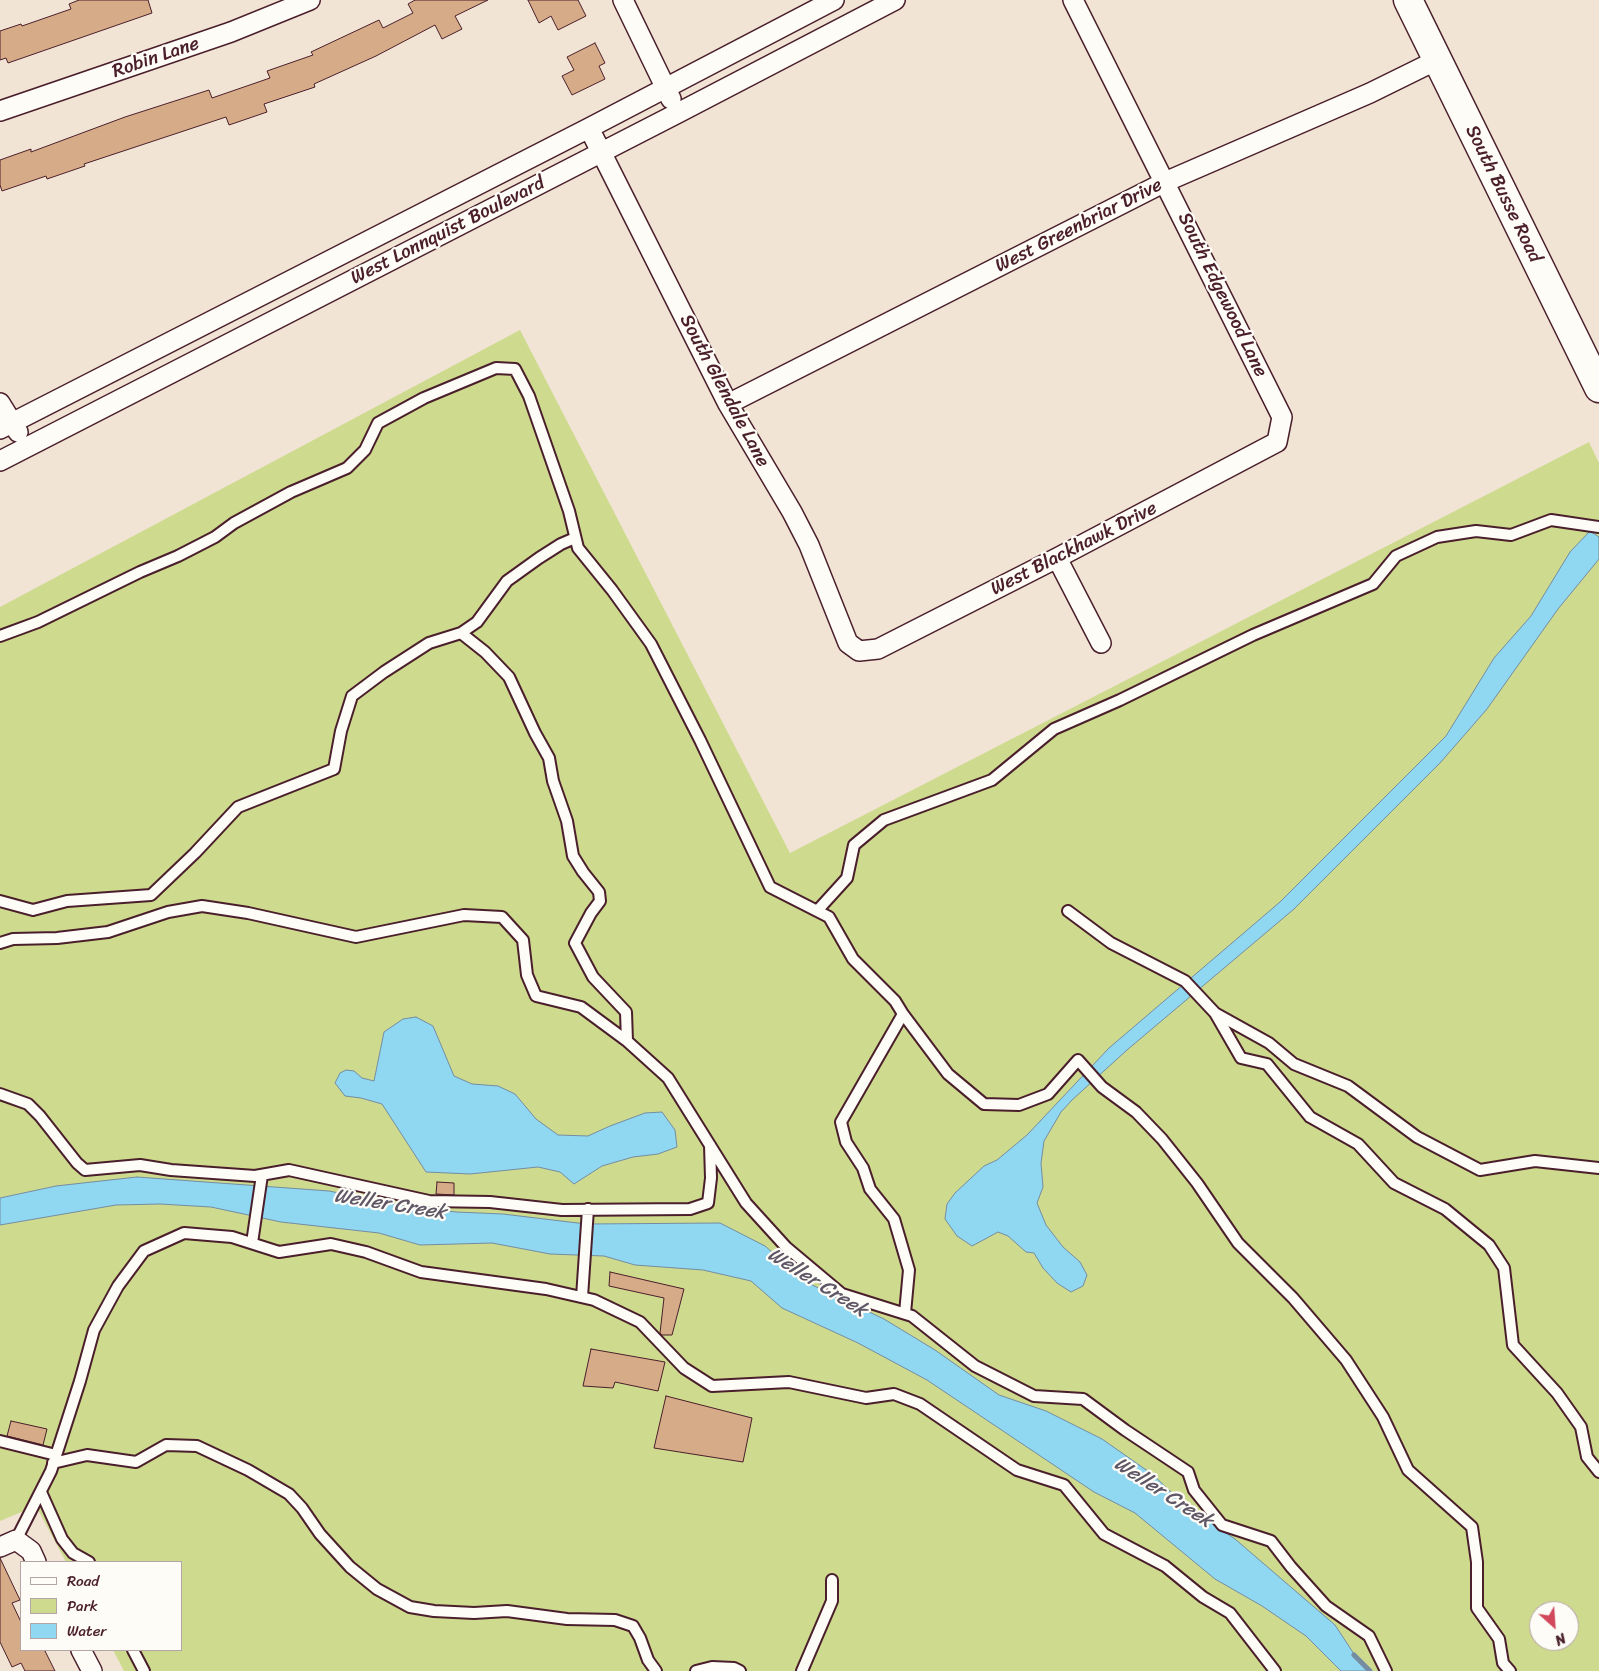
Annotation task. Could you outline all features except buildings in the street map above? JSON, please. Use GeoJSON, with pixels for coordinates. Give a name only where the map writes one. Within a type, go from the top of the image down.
{"type":"FeatureCollection","features":[{"type":"Feature","properties":{"kind":"main road","name":"South Busse Road"},"geometry":{"type":"LineString","coordinates":[[1408,0],[1599,388]]}},
{"type":"Feature","properties":{"kind":"street","name":"Robin Lane"},"geometry":{"type":"LineString","coordinates":[[0,111],[232,32],[310,0]]}},
{"type":"Feature","properties":{"kind":"street"},"geometry":{"type":"LineString","coordinates":[[623,0],[678,114]]}},
{"type":"Feature","properties":{"kind":"street","name":"West Lonnquist Boulevard"},"geometry":{"type":"LineString","coordinates":[[6,426],[666,89],[834,0]]}},
{"type":"Feature","properties":{"kind":"street","name":"South Edgewood Lane"},"geometry":{"type":"LineString","coordinates":[[1073,0],[1282,417],[1280,432]]}},
{"type":"Feature","properties":{"kind":"street","name":"West Lonnquist Boulevard"},"geometry":{"type":"LineString","coordinates":[[0,461],[26,446],[678,114],[883,3]]}},
{"type":"Feature","properties":{"kind":"street","name":"West Greenbriar Drive"},"geometry":{"type":"LineString","coordinates":[[728,404],[1165,182],[1370,93],[1437,60]]}},
{"type":"Feature","properties":{"kind":"street","name":"South Glendale Lane"},"geometry":{"type":"LineString","coordinates":[[589,128],[728,404],[792,512],[809,545],[848,643],[859,651]]}},
{"type":"Feature","properties":{"kind":"street"},"geometry":{"type":"LineString","coordinates":[[0,403],[6,426],[26,446]]}},
{"type":"Feature","properties":{"kind":"street","name":"West Blackhawk Drive"},"geometry":{"type":"LineString","coordinates":[[859,651],[878,649],[1057,558],[1268,448],[1277,442],[1280,432]]}},
{"type":"Feature","properties":{"kind":"street"},"geometry":{"type":"LineString","coordinates":[[1057,558],[1101,643]]}},
{"type":"Feature","properties":{"kind":"street"},"geometry":{"type":"LineString","coordinates":[[8,1544],[31,1551],[36,1561]]}},
{"type":"Feature","properties":{"kind":"street"},"geometry":{"type":"LineString","coordinates":[[82,1651],[92,1671]]}},
{"type":"Feature","properties":{"kind":"lane"},"geometry":{"type":"LineString","coordinates":[[0,636],[38,622],[140,572],[178,556],[291,492],[347,468],[365,450],[378,422],[424,398],[496,368],[515,369],[529,396],[569,511],[578,548],[612,590],[651,644],[700,740],[770,887],[829,917],[853,959],[895,1001],[948,1074],[984,1104],[1019,1105],[1048,1094],[1078,1060],[1102,1087],[1136,1112],[1162,1139],[1197,1183],[1238,1242],[1293,1298],[1346,1360],[1383,1417],[1408,1470],[1472,1527],[1477,1562],[1477,1608],[1500,1639],[1503,1663],[1510,1671]]}},
{"type":"Feature","properties":{"kind":"lane"},"geometry":{"type":"LineString","coordinates":[[817,911],[847,878],[854,845],[884,820],[992,780],[1054,729],[1120,700],[1253,635],[1373,584],[1396,556],[1438,537],[1476,531],[1510,536],[1551,520],[1599,526]]}},
{"type":"Feature","properties":{"kind":"lane"},"geometry":{"type":"LineString","coordinates":[[0,901],[33,910],[67,900],[151,895],[238,808],[334,769],[341,731],[352,696],[384,672],[429,643],[461,633],[477,622],[507,581],[561,544],[575,538]]}},
{"type":"Feature","properties":{"kind":"lane"},"geometry":{"type":"LineString","coordinates":[[461,633],[485,652],[509,677],[549,758],[553,781],[567,821],[573,856],[582,872],[599,892],[600,901],[591,912],[575,942],[593,977],[626,1012],[627,1041]]}},
{"type":"Feature","properties":{"kind":"lane"},"geometry":{"type":"LineString","coordinates":[[0,943],[13,939],[57,938],[108,932],[168,912],[202,906],[248,913],[356,937],[464,915],[502,916],[523,940],[526,975],[536,996],[581,1008],[627,1041],[668,1078],[746,1203],[786,1247],[842,1294],[912,1316],[976,1366],[1034,1396],[1083,1399],[1188,1472],[1194,1490],[1222,1525],[1271,1541],[1326,1606],[1369,1636],[1386,1671]]}},
{"type":"Feature","properties":{"kind":"lane"},"geometry":{"type":"LineString","coordinates":[[1068,911],[1111,943],[1185,982],[1215,1013],[1268,1043],[1294,1064],[1348,1086],[1416,1137],[1480,1170],[1535,1161],[1576,1167],[1599,1168]]}},
{"type":"Feature","properties":{"kind":"lane"},"geometry":{"type":"LineString","coordinates":[[1215,1013],[1240,1058],[1267,1064],[1310,1117],[1358,1144],[1394,1183],[1445,1209],[1489,1245],[1504,1268],[1513,1345],[1557,1393],[1581,1427],[1587,1457],[1599,1472]]}},
{"type":"Feature","properties":{"kind":"lane"},"geometry":{"type":"LineString","coordinates":[[903,1014],[842,1122],[846,1142],[863,1168],[870,1189],[894,1219],[909,1270],[904,1313]]}},
{"type":"Feature","properties":{"kind":"lane"},"geometry":{"type":"LineString","coordinates":[[0,1094],[28,1104],[85,1170],[140,1164],[171,1170],[261,1178],[289,1170],[429,1201],[490,1202],[562,1210],[690,1210],[708,1203],[711,1178],[710,1144]]}},
{"type":"Feature","properties":{"kind":"lane"},"geometry":{"type":"LineString","coordinates":[[252,1243],[261,1178]]}},
{"type":"Feature","properties":{"kind":"lane"},"geometry":{"type":"LineString","coordinates":[[582,1297],[588,1209]]}},
{"type":"Feature","properties":{"kind":"lane"},"geometry":{"type":"LineString","coordinates":[[8,1544],[41,1492],[80,1381],[94,1330],[118,1286],[144,1251],[184,1233],[232,1237],[279,1252],[331,1244],[366,1252],[422,1272],[546,1289],[594,1300],[640,1322],[684,1368],[712,1386],[789,1382],[866,1398],[894,1394],[920,1404],[1017,1470],[1064,1485],[1104,1534],[1165,1566],[1203,1597],[1230,1613],[1274,1671]]}},
{"type":"Feature","properties":{"kind":"lane"},"geometry":{"type":"LineString","coordinates":[[565,1293],[584,1272]]}},
{"type":"Feature","properties":{"kind":"lane"},"geometry":{"type":"LineString","coordinates":[[0,1441],[54,1459],[87,1455],[136,1462],[166,1445],[197,1446],[248,1470],[289,1494],[302,1508],[320,1534],[350,1568],[378,1590],[410,1607],[434,1611],[474,1613],[507,1611],[567,1619],[615,1620],[633,1626],[640,1638],[648,1660],[656,1671]]}},
{"type":"Feature","properties":{"kind":"lane"},"geometry":{"type":"LineString","coordinates":[[41,1492],[62,1539],[73,1553],[87,1561]]}},
{"type":"Feature","properties":{"kind":"lane"},"geometry":{"type":"LineString","coordinates":[[802,1671],[832,1601],[832,1580]]}},
{"type":"Feature","properties":{"kind":"lane"},"geometry":{"type":"LineString","coordinates":[[134,1651],[144,1671]]}},
{"type":"Feature","properties":{"kind":"lane"},"geometry":{"type":"LineString","coordinates":[[696,1671],[712,1667],[734,1668],[740,1671]]}},
{"type":"Feature","properties":{"kind":"green space"},"geometry":{"type":"Polygon","coordinates":[[[520,330],[790,853],[1589,442],[1599,463],[1599,1671],[124,1671],[114,1651],[182,1651],[182,1561],[65,1561],[36,1506],[0,1521],[0,607],[520,330]]]}},
{"type":"Feature","properties":{"kind":"water"},"geometry":{"type":"Polygon","coordinates":[[[1590,531],[1599,537],[1599,559],[1558,609],[1487,709],[1440,763],[1294,909],[1127,1050],[1061,1112],[1044,1141],[1041,1163],[1043,1187],[1037,1203],[1046,1225],[1063,1247],[1080,1262],[1087,1275],[1083,1286],[1071,1292],[1057,1283],[1043,1268],[1034,1253],[1026,1252],[1008,1236],[998,1232],[972,1246],[957,1236],[945,1219],[947,1204],[955,1193],[984,1166],[997,1160],[1027,1135],[1109,1048],[1280,902],[1446,736],[1494,658],[1531,616],[1570,552],[1590,531]]]}},
{"type":"Feature","properties":{"kind":"water"},"geometry":{"type":"Polygon","coordinates":[[[416,1017],[433,1026],[454,1076],[472,1084],[498,1086],[515,1094],[536,1119],[558,1135],[588,1136],[645,1113],[662,1112],[675,1130],[677,1147],[658,1154],[633,1157],[602,1166],[574,1184],[560,1172],[538,1167],[470,1174],[426,1172],[382,1104],[345,1096],[335,1083],[340,1073],[346,1070],[354,1071],[362,1078],[374,1081],[384,1032],[403,1019],[416,1017]]]}},
{"type":"Feature","properties":{"kind":"water"},"geometry":{"type":"Polygon","coordinates":[[[137,1177],[329,1191],[399,1205],[456,1212],[503,1214],[586,1224],[720,1223],[765,1246],[806,1282],[884,1319],[935,1350],[999,1395],[1046,1411],[1102,1439],[1152,1474],[1188,1508],[1235,1539],[1335,1625],[1356,1657],[1370,1671],[1341,1671],[1306,1636],[1262,1606],[1215,1579],[1135,1513],[1094,1492],[927,1380],[858,1343],[782,1308],[751,1281],[703,1270],[635,1265],[604,1256],[550,1254],[492,1243],[420,1245],[379,1233],[281,1222],[211,1207],[160,1204],[116,1205],[0,1225],[0,1198],[56,1186],[137,1177]]]}},
{"type":"Feature","properties":{"kind":"waterway","name":"Weller Creek"},"geometry":{"type":"LineString","coordinates":[[1354,1655],[1370,1671]]}}]}
